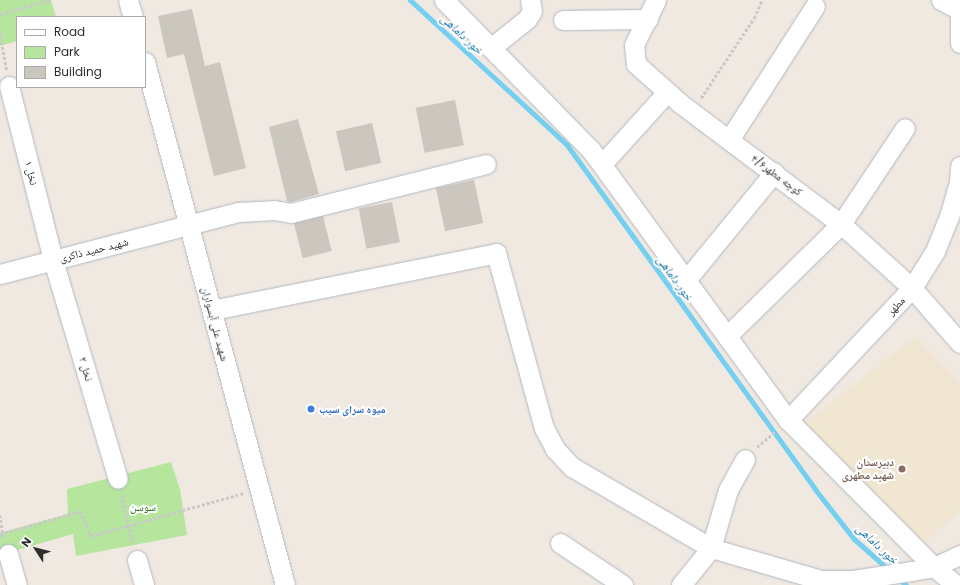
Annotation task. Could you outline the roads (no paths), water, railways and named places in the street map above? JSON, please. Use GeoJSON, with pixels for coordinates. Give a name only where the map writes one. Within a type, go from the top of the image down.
{"type":"FeatureCollection","features":[{"type":"Feature","properties":{"kind":"street"},"geometry":{"type":"LineString","coordinates":[[128,0],[133,16]]}},
{"type":"Feature","properties":{"kind":"street"},"geometry":{"type":"LineString","coordinates":[[444,0],[492,47],[591,150],[788,420],[934,567],[956,585]]}},
{"type":"Feature","properties":{"kind":"street"},"geometry":{"type":"LineString","coordinates":[[492,47],[527,19],[532,11],[530,0]]}},
{"type":"Feature","properties":{"kind":"street","name":"کوچه مطهر۴/۶"},"geometry":{"type":"LineString","coordinates":[[656,0],[634,45],[636,64],[691,111],[841,224],[912,288],[960,343]]}},
{"type":"Feature","properties":{"kind":"street"},"geometry":{"type":"LineString","coordinates":[[941,0],[960,17],[960,43]]}},
{"type":"Feature","properties":{"kind":"street"},"geometry":{"type":"LineString","coordinates":[[729,140],[815,6]]}},
{"type":"Feature","properties":{"kind":"street"},"geometry":{"type":"LineString","coordinates":[[563,20],[648,19]]}},
{"type":"Feature","properties":{"kind":"street","name":"شهید علی آبسواران"},"geometry":{"type":"LineString","coordinates":[[146,66],[285,585]]}},
{"type":"Feature","properties":{"kind":"street","name":"نخل ۱"},"geometry":{"type":"LineString","coordinates":[[10,86],[54,260]]}},
{"type":"Feature","properties":{"kind":"street"},"geometry":{"type":"LineString","coordinates":[[602,164],[667,92]]}},
{"type":"Feature","properties":{"kind":"street"},"geometry":{"type":"LineString","coordinates":[[727,336],[841,224],[905,128]]}},
{"type":"Feature","properties":{"kind":"street","name":"شهید حمید ذاکری"},"geometry":{"type":"LineString","coordinates":[[0,274],[238,212],[274,210],[291,213],[486,164]]}},
{"type":"Feature","properties":{"kind":"street","name":"مطهر"},"geometry":{"type":"LineString","coordinates":[[788,420],[912,288],[935,250],[949,217],[959,182],[960,166]]}},
{"type":"Feature","properties":{"kind":"street"},"geometry":{"type":"LineString","coordinates":[[686,280],[774,173]]}},
{"type":"Feature","properties":{"kind":"street"},"geometry":{"type":"LineString","coordinates":[[212,310],[496,253],[544,428],[555,449],[572,467],[711,548],[820,580],[853,580],[912,571],[934,567],[960,555]]}},
{"type":"Feature","properties":{"kind":"street","name":"نخل ۲"},"geometry":{"type":"LineString","coordinates":[[54,260],[118,479]]}},
{"type":"Feature","properties":{"kind":"street"},"geometry":{"type":"LineString","coordinates":[[681,585],[711,548],[728,490],[745,459]]}},
{"type":"Feature","properties":{"kind":"street"},"geometry":{"type":"LineString","coordinates":[[560,543],[623,585]]}},
{"type":"Feature","properties":{"kind":"street"},"geometry":{"type":"LineString","coordinates":[[8,554],[16,585]]}},
{"type":"Feature","properties":{"kind":"street"},"geometry":{"type":"LineString","coordinates":[[137,560],[144,585]]}},
{"type":"Feature","properties":{"kind":"waterway","name":"خور داماهی"},"geometry":{"type":"LineString","coordinates":[[410,0],[567,145],[814,488],[854,539],[888,569]]}},
{"type":"Feature","properties":{"kind":"waterway","name":"خور داماهی"},"geometry":{"type":"LineString","coordinates":[[899,579],[906,585]]}},
{"type":"Feature","properties":{"kind":"place","name":"میوه سرای سیب"},"geometry":{"type":"Point","coordinates":[311,409]}},
{"type":"Feature","properties":{"kind":"place","name":"دبیرستان شهید مطهری"},"geometry":{"type":"Point","coordinates":[902,469]}},
{"type":"Feature","properties":{"kind":"park label","name":"سوسن"},"geometry":{"type":"Point","coordinates":[143,507]}}]}
